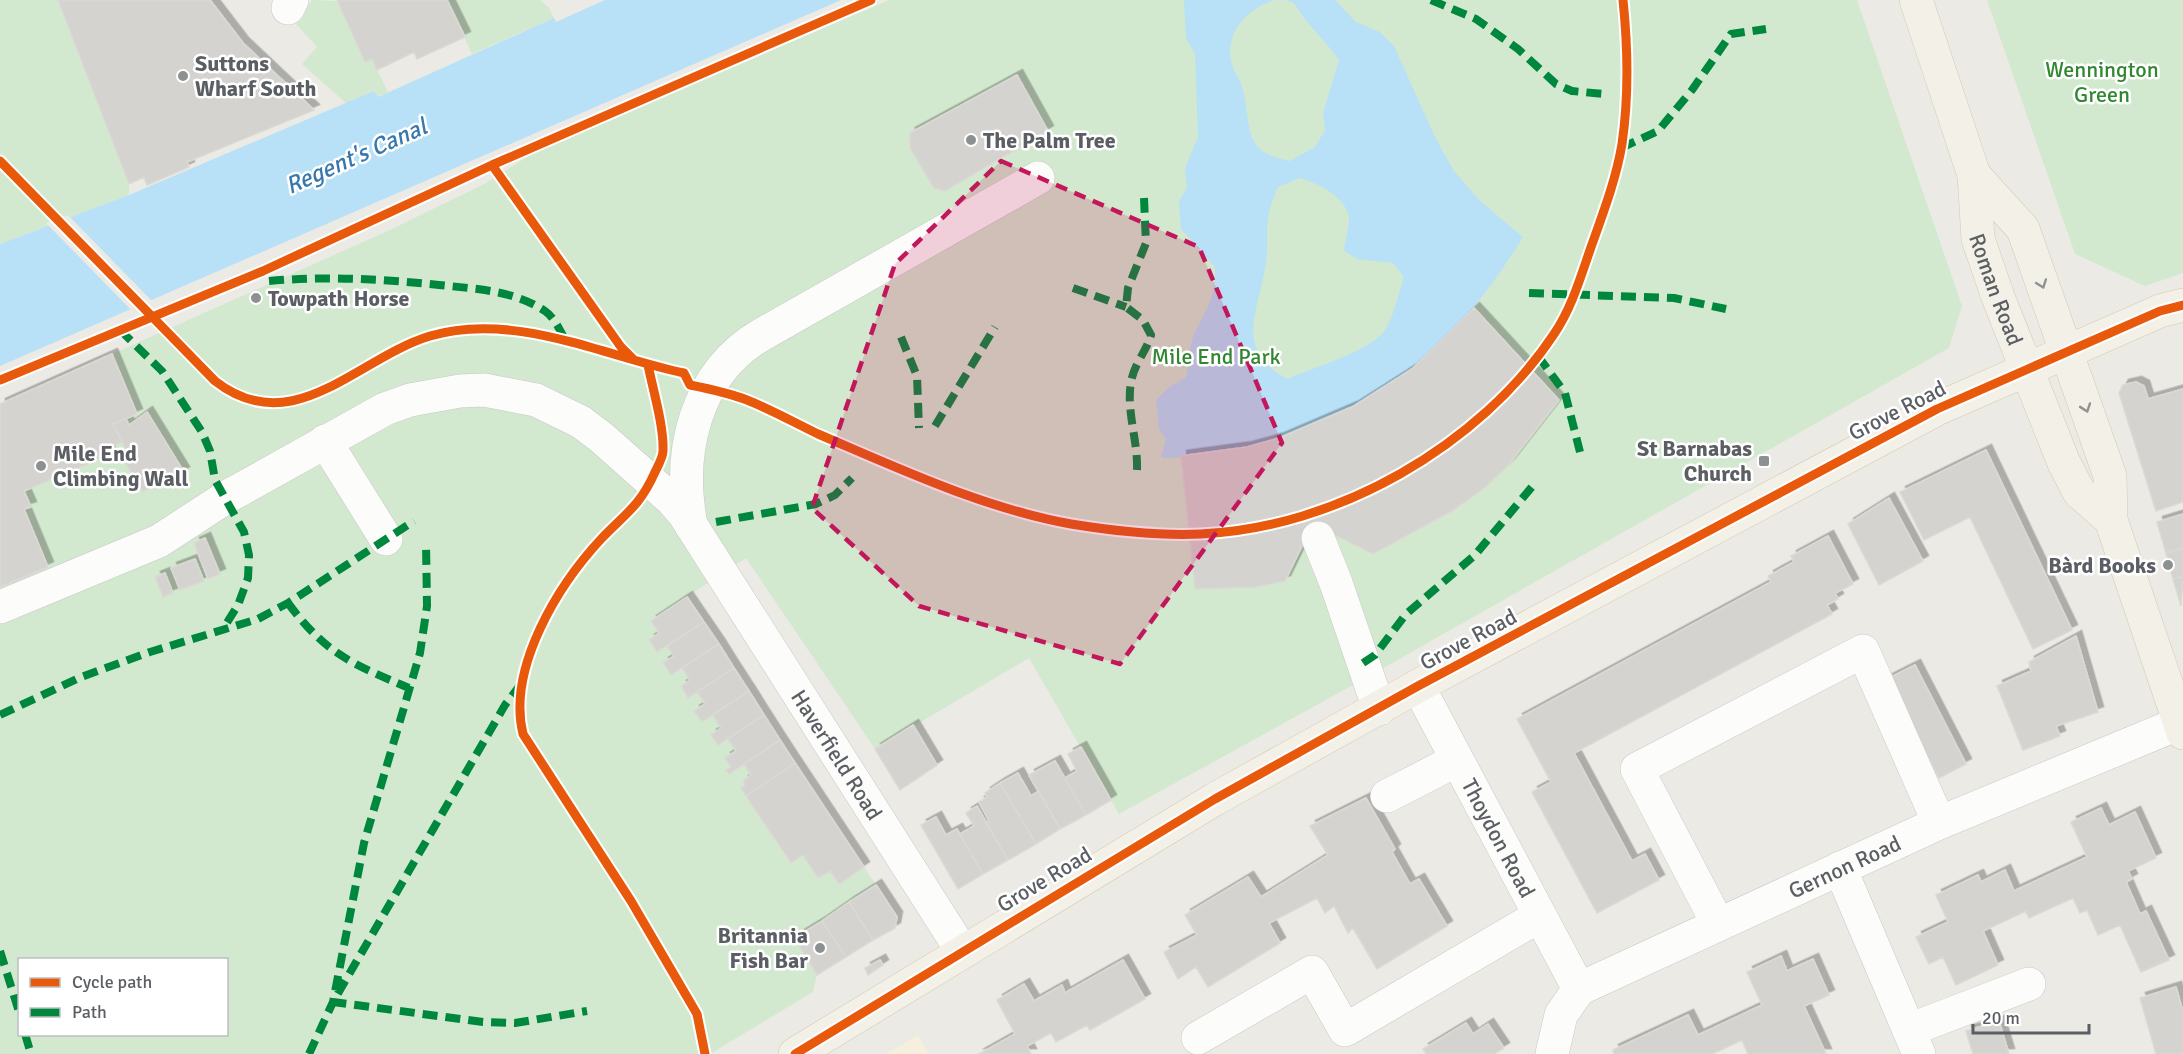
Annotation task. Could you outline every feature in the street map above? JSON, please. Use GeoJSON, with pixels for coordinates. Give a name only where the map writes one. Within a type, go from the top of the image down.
{"type":"FeatureCollection","features":[{"type":"Feature","properties":{"kind":"main road","name":"Roman Road"},"geometry":{"type":"LineString","coordinates":[[1916,0],[1974,175],[1978,239],[2025,370],[2055,444],[2079,492],[2111,520]]}},
{"type":"Feature","properties":{"kind":"main road","name":"Roman Road"},"geometry":{"type":"LineString","coordinates":[[1974,175],[2023,229],[2110,476],[2111,520],[2180,719]]}},
{"type":"Feature","properties":{"kind":"main road","name":"Grove Road"},"geometry":{"type":"LineString","coordinates":[[797,1054],[962,951],[1215,799],[1418,687],[1937,410],[2160,311],[2183,304]]}},
{"type":"Feature","properties":{"kind":"street"},"geometry":{"type":"LineString","coordinates":[[691,526],[686,481],[690,436],[701,401],[728,360],[761,334],[1038,178]]}},
{"type":"Feature","properties":{"kind":"street","name":"Haverfield Road"},"geometry":{"type":"LineString","coordinates":[[0,607],[159,541],[208,507],[385,409],[410,400],[460,390],[514,394],[558,411],[602,438],[672,500],[691,526],[962,951]]}},
{"type":"Feature","properties":{"kind":"street"},"geometry":{"type":"LineString","coordinates":[[325,441],[386,539]]}},
{"type":"Feature","properties":{"kind":"street"},"geometry":{"type":"LineString","coordinates":[[1318,538],[1336,583],[1379,709]]}},
{"type":"Feature","properties":{"kind":"street"},"geometry":{"type":"LineString","coordinates":[[1718,924],[1637,769],[1863,651],[1939,823]]}},
{"type":"Feature","properties":{"kind":"street","name":"Thoydon Road"},"geometry":{"type":"LineString","coordinates":[[1418,687],[1579,989]]}},
{"type":"Feature","properties":{"kind":"street","name":"Gernon Road"},"geometry":{"type":"LineString","coordinates":[[1579,989],[1939,823],[2180,719]]}},
{"type":"Feature","properties":{"kind":"street"},"geometry":{"type":"LineString","coordinates":[[1387,796],[1457,760]]}},
{"type":"Feature","properties":{"kind":"street"},"geometry":{"type":"LineString","coordinates":[[1840,868],[1914,1042],[2029,984]]}},
{"type":"Feature","properties":{"kind":"street"},"geometry":{"type":"LineString","coordinates":[[1198,1038],[1312,972],[1345,1030],[1539,916]]}},
{"type":"Feature","properties":{"kind":"street"},"geometry":{"type":"LineString","coordinates":[[1552,1054],[1561,1016],[1579,989]]}},
{"type":"Feature","properties":{"kind":"highlighted area"},"geometry":{"type":"Polygon","coordinates":[[[1001,161],[1199,247],[1282,443],[1120,664],[919,606],[812,508],[895,264],[1001,161]]]}},
{"type":"Feature","properties":{"kind":"shaded area"},"geometry":{"type":"Polygon","coordinates":[[[918,1035],[929,1054],[886,1054],[918,1035]]]}},
{"type":"Feature","properties":{"kind":"green space"},"geometry":{"type":"Polygon","coordinates":[[[0,0],[58,0],[129,184],[129,195],[0,244],[0,0]]]}},
{"type":"Feature","properties":{"kind":"green space"},"geometry":{"type":"Polygon","coordinates":[[[312,0],[337,1],[365,61],[372,59],[388,92],[377,97],[374,91],[347,104],[302,64],[317,47],[296,24],[312,0]]]}},
{"type":"Feature","properties":{"kind":"green space"},"geometry":{"type":"Polygon","coordinates":[[[447,0],[540,0],[549,8],[554,18],[472,54],[447,0]]]}},
{"type":"Feature","properties":{"kind":"green space","name":"Mile End Park"},"geometry":{"type":"Polygon","coordinates":[[[889,0],[1857,0],[1962,306],[1949,348],[1362,680],[1119,814],[1029,658],[875,749],[746,558],[651,620],[659,633],[649,640],[657,652],[667,646],[674,656],[663,663],[671,675],[682,668],[690,680],[681,686],[688,697],[697,692],[705,704],[695,711],[712,715],[721,728],[711,735],[718,745],[728,739],[736,751],[725,758],[731,767],[726,770],[728,773],[744,764],[751,775],[743,781],[745,785],[741,788],[790,862],[803,855],[818,878],[830,871],[839,884],[864,867],[876,885],[795,938],[817,975],[813,992],[710,1054],[0,1054],[0,404],[390,230],[486,183],[536,151],[889,0]]]}},
{"type":"Feature","properties":{"kind":"green space","name":"Wennington Green"},"geometry":{"type":"Polygon","coordinates":[[[1987,0],[2183,0],[2183,273],[2145,286],[2075,254],[1987,0]]]}},
{"type":"Feature","properties":{"kind":"water","name":"Regent's Canal"},"geometry":{"type":"Polygon","coordinates":[[[605,0],[841,0],[0,366],[0,244],[129,195],[374,91],[378,97],[554,18],[556,22],[605,0]]]}},
{"type":"Feature","properties":{"kind":"water"},"geometry":{"type":"Polygon","coordinates":[[[1184,0],[1274,0],[1255,9],[1235,31],[1230,50],[1231,61],[1242,86],[1249,127],[1256,145],[1264,152],[1290,161],[1315,147],[1325,130],[1323,113],[1339,60],[1294,3],[1285,0],[1335,0],[1356,22],[1380,32],[1394,46],[1436,139],[1454,171],[1479,200],[1523,237],[1487,291],[1459,324],[1412,369],[1386,387],[1326,420],[1293,433],[1226,451],[1161,458],[1166,439],[1159,429],[1156,400],[1168,388],[1186,377],[1192,339],[1210,302],[1215,278],[1215,267],[1181,229],[1179,202],[1187,187],[1185,168],[1198,137],[1195,54],[1186,38],[1184,0]],[[1300,178],[1278,187],[1274,196],[1268,220],[1266,262],[1253,331],[1260,357],[1271,368],[1288,379],[1342,358],[1380,336],[1390,321],[1404,277],[1393,263],[1357,259],[1344,251],[1349,222],[1347,210],[1337,197],[1300,178]]]}},
{"type":"Feature","properties":{"kind":"pier"},"geometry":{"type":"Polygon","coordinates":[[[68,215],[154,303],[133,312],[46,223],[68,215]]]}},
{"type":"Feature","properties":{"kind":"building","name":"Suttons Wharf South"},"geometry":{"type":"Polygon","coordinates":[[[58,0],[210,0],[243,43],[314,110],[187,162],[189,167],[147,185],[144,177],[129,184],[58,0]]]}},
{"type":"Feature","properties":{"kind":"building"},"geometry":{"type":"Polygon","coordinates":[[[337,0],[447,0],[465,37],[417,59],[414,52],[377,70],[372,59],[365,62],[337,0]]]}},
{"type":"Feature","properties":{"kind":"building","name":"The Palm Tree"},"geometry":{"type":"Polygon","coordinates":[[[1017,75],[1048,131],[945,191],[934,188],[910,148],[910,133],[1017,75]]]}},
{"type":"Feature","properties":{"kind":"building"},"geometry":{"type":"Polygon","coordinates":[[[1474,308],[1559,400],[1510,463],[1483,489],[1452,511],[1373,554],[1331,533],[1304,542],[1285,581],[1256,587],[1195,589],[1181,456],[1247,447],[1279,438],[1354,406],[1412,369],[1474,308]]]}},
{"type":"Feature","properties":{"kind":"building","name":"Mile End Climbing Wall"},"geometry":{"type":"Polygon","coordinates":[[[112,354],[137,414],[113,424],[122,442],[108,448],[110,454],[24,491],[31,507],[24,509],[48,567],[0,587],[0,404],[112,354]]]}},
{"type":"Feature","properties":{"kind":"building"},"geometry":{"type":"Polygon","coordinates":[[[2136,382],[2144,386],[2148,399],[2183,389],[2183,502],[2156,511],[2119,393],[2123,385],[2136,382]]]}},
{"type":"Feature","properties":{"kind":"building"},"geometry":{"type":"Polygon","coordinates":[[[147,412],[184,472],[164,486],[160,480],[143,492],[124,461],[130,458],[113,424],[126,419],[129,425],[147,412]]]}},
{"type":"Feature","properties":{"kind":"building"},"geometry":{"type":"Polygon","coordinates":[[[1986,450],[2072,630],[2033,649],[1970,517],[1924,540],[1900,492],[1986,450]]]}},
{"type":"Feature","properties":{"kind":"building"},"geometry":{"type":"Polygon","coordinates":[[[1889,498],[1923,561],[1879,585],[1848,524],[1889,498]]]}},
{"type":"Feature","properties":{"kind":"building"},"geometry":{"type":"Polygon","coordinates":[[[2183,514],[2183,548],[2166,553],[2157,522],[2183,514]]]}},
{"type":"Feature","properties":{"kind":"building"},"geometry":{"type":"Polygon","coordinates":[[[1828,536],[1853,584],[1835,593],[1838,599],[1827,605],[1832,614],[1574,753],[1632,861],[1645,854],[1659,880],[1597,913],[1532,792],[1551,782],[1517,719],[1771,582],[1768,576],[1794,562],[1791,556],[1828,536]]]}},
{"type":"Feature","properties":{"kind":"building"},"geometry":{"type":"Polygon","coordinates":[[[205,538],[220,574],[208,579],[194,543],[205,538]]]}},
{"type":"Feature","properties":{"kind":"building"},"geometry":{"type":"Polygon","coordinates":[[[2183,548],[2183,577],[2173,579],[2166,553],[2183,548]]]}},
{"type":"Feature","properties":{"kind":"building"},"geometry":{"type":"Polygon","coordinates":[[[195,559],[204,581],[180,590],[171,568],[195,559]]]}},
{"type":"Feature","properties":{"kind":"building"},"geometry":{"type":"Polygon","coordinates":[[[165,573],[173,593],[163,597],[155,577],[165,573]]]}},
{"type":"Feature","properties":{"kind":"building"},"geometry":{"type":"Polygon","coordinates":[[[2183,577],[2181,606],[2173,579],[2183,577]]]}},
{"type":"Feature","properties":{"kind":"building"},"geometry":{"type":"Polygon","coordinates":[[[687,597],[704,622],[657,652],[649,640],[659,633],[651,621],[687,597]]]}},
{"type":"Feature","properties":{"kind":"building"},"geometry":{"type":"Polygon","coordinates":[[[704,622],[719,644],[671,675],[663,663],[674,656],[667,646],[704,622]]]}},
{"type":"Feature","properties":{"kind":"building"},"geometry":{"type":"Polygon","coordinates":[[[2076,636],[2098,712],[2056,726],[2060,736],[2023,750],[1997,686],[2031,671],[2029,662],[2076,636]]]}},
{"type":"Feature","properties":{"kind":"building"},"geometry":{"type":"Polygon","coordinates":[[[719,644],[734,668],[688,698],[681,686],[690,680],[682,668],[719,644]]]}},
{"type":"Feature","properties":{"kind":"building"},"geometry":{"type":"Polygon","coordinates":[[[1915,665],[1966,764],[1939,778],[1887,679],[1915,665]]]}},
{"type":"Feature","properties":{"kind":"building"},"geometry":{"type":"Polygon","coordinates":[[[734,668],[749,691],[702,722],[694,711],[705,704],[697,692],[734,668]]]}},
{"type":"Feature","properties":{"kind":"building"},"geometry":{"type":"Polygon","coordinates":[[[749,691],[764,715],[718,745],[711,735],[721,728],[712,715],[749,691]]]}},
{"type":"Feature","properties":{"kind":"building"},"geometry":{"type":"Polygon","coordinates":[[[764,715],[780,740],[729,774],[726,770],[731,767],[725,758],[736,751],[728,739],[764,715]]]}},
{"type":"Feature","properties":{"kind":"building"},"geometry":{"type":"Polygon","coordinates":[[[913,725],[937,765],[900,790],[875,749],[913,725]]]}},
{"type":"Feature","properties":{"kind":"building"},"geometry":{"type":"Polygon","coordinates":[[[780,740],[795,763],[746,796],[741,788],[745,785],[743,781],[751,775],[744,764],[780,740]]]}},
{"type":"Feature","properties":{"kind":"building"},"geometry":{"type":"Polygon","coordinates":[[[1081,747],[1111,800],[1086,815],[1065,778],[1077,771],[1068,754],[1081,747]]]}},
{"type":"Feature","properties":{"kind":"building"},"geometry":{"type":"Polygon","coordinates":[[[1055,761],[1086,815],[1060,829],[1029,775],[1055,761]]]}},
{"type":"Feature","properties":{"kind":"building"},"geometry":{"type":"Polygon","coordinates":[[[795,763],[864,867],[839,884],[830,871],[818,878],[803,855],[791,863],[746,796],[795,763]]]}},
{"type":"Feature","properties":{"kind":"building"},"geometry":{"type":"Polygon","coordinates":[[[1018,773],[1031,796],[1039,791],[1060,829],[1036,844],[1000,783],[1018,773]]]}},
{"type":"Feature","properties":{"kind":"building"},"geometry":{"type":"Polygon","coordinates":[[[1000,783],[1036,844],[1008,860],[986,823],[989,821],[979,802],[987,797],[985,793],[1000,783]]]}},
{"type":"Feature","properties":{"kind":"building"},"geometry":{"type":"Polygon","coordinates":[[[1366,798],[1395,849],[1392,852],[1410,884],[1419,879],[1447,926],[1377,969],[1353,928],[1348,933],[1334,906],[1325,913],[1317,898],[1269,923],[1280,943],[1208,987],[1196,967],[1178,979],[1164,952],[1197,935],[1185,915],[1248,877],[1261,897],[1328,855],[1310,826],[1366,798]]]}},
{"type":"Feature","properties":{"kind":"building"},"geometry":{"type":"Polygon","coordinates":[[[977,806],[1008,860],[983,874],[960,834],[974,826],[966,813],[977,806]]]}},
{"type":"Feature","properties":{"kind":"building"},"geometry":{"type":"Polygon","coordinates":[[[2101,808],[2109,825],[2135,812],[2156,858],[2128,871],[2132,879],[2126,882],[2140,914],[2146,911],[2169,960],[2141,972],[2120,925],[2098,935],[2087,910],[2080,913],[2073,898],[2029,918],[2026,911],[1983,931],[1998,965],[1956,985],[1943,957],[1929,964],[1916,937],[1948,922],[1936,895],[1978,875],[1981,882],[2005,870],[2014,891],[2087,857],[2071,822],[2101,808]]]}},
{"type":"Feature","properties":{"kind":"building"},"geometry":{"type":"Polygon","coordinates":[[[936,817],[946,835],[957,829],[983,874],[958,889],[921,825],[936,817]]]}},
{"type":"Feature","properties":{"kind":"building"},"geometry":{"type":"Polygon","coordinates":[[[876,885],[897,917],[895,928],[873,940],[849,902],[876,885]]]}},
{"type":"Feature","properties":{"kind":"building"},"geometry":{"type":"Polygon","coordinates":[[[849,902],[873,940],[846,957],[822,921],[849,902]]]}},
{"type":"Feature","properties":{"kind":"building","name":"Britannia Fish Bar"},"geometry":{"type":"Polygon","coordinates":[[[822,921],[846,957],[817,975],[794,938],[822,921]]]}},
{"type":"Feature","properties":{"kind":"building"},"geometry":{"type":"Polygon","coordinates":[[[1781,956],[1787,971],[1813,959],[1829,995],[1804,1006],[1826,1054],[1748,1054],[1742,1040],[1712,1054],[1614,1054],[1613,1050],[1688,1015],[1698,1035],[1762,1005],[1747,972],[1781,956]]]}},
{"type":"Feature","properties":{"kind":"building"},"geometry":{"type":"Polygon","coordinates":[[[880,960],[883,965],[868,975],[865,968],[880,960]]]}},
{"type":"Feature","properties":{"kind":"building"},"geometry":{"type":"Polygon","coordinates":[[[1123,960],[1145,999],[1090,1030],[1087,1025],[1056,1042],[1051,1033],[1027,1046],[1031,1054],[979,1054],[1015,1034],[997,1000],[1024,984],[1034,1001],[1062,985],[1065,993],[1123,960]]]}},
{"type":"Feature","properties":{"kind":"building"},"geometry":{"type":"Polygon","coordinates":[[[2176,987],[2183,1012],[2183,1054],[2156,1054],[2140,998],[2176,987]]]}},
{"type":"Feature","properties":{"kind":"building"},"geometry":{"type":"Polygon","coordinates":[[[1999,1021],[2009,1054],[1973,1054],[1966,1031],[1999,1021]]]}},
{"type":"Feature","properties":{"kind":"building"},"geometry":{"type":"Polygon","coordinates":[[[1466,1023],[1473,1034],[1488,1024],[1504,1048],[1494,1054],[1426,1054],[1423,1049],[1466,1023]]]}},
{"type":"Feature","properties":{"kind":"marked path"},"geometry":{"type":"LineString","coordinates":[[1431,0],[1476,19],[1518,49],[1556,84],[1572,91],[1603,94]]}},
{"type":"Feature","properties":{"kind":"marked path"},"geometry":{"type":"LineString","coordinates":[[1621,148],[1658,131],[1692,90],[1731,34],[1766,29]]}},
{"type":"Feature","properties":{"kind":"marked path"},"geometry":{"type":"LineString","coordinates":[[1137,470],[1131,415],[1131,382],[1151,335],[1143,320],[1126,307],[1128,288],[1146,243],[1144,198]]}},
{"type":"Feature","properties":{"kind":"marked path"},"geometry":{"type":"LineString","coordinates":[[269,281],[333,278],[480,289],[520,299],[545,311],[566,341]]}},
{"type":"Feature","properties":{"kind":"marked path"},"geometry":{"type":"LineString","coordinates":[[1073,288],[1126,307]]}},
{"type":"Feature","properties":{"kind":"marked path"},"geometry":{"type":"LineString","coordinates":[[1529,293],[1674,298],[1726,309]]}},
{"type":"Feature","properties":{"kind":"marked path"},"geometry":{"type":"LineString","coordinates":[[935,426],[995,327]]}},
{"type":"Feature","properties":{"kind":"marked path"},"geometry":{"type":"LineString","coordinates":[[120,330],[162,371],[202,432],[210,451],[215,480],[244,532],[249,555],[248,578],[238,605],[221,632]]}},
{"type":"Feature","properties":{"kind":"marked path"},"geometry":{"type":"LineString","coordinates":[[901,337],[917,376],[919,428]]}},
{"type":"Feature","properties":{"kind":"marked path"},"geometry":{"type":"LineString","coordinates":[[1538,356],[1565,393],[1580,452]]}},
{"type":"Feature","properties":{"kind":"marked path"},"geometry":{"type":"LineString","coordinates":[[716,522],[816,504],[835,495],[852,478]]}},
{"type":"Feature","properties":{"kind":"marked path"},"geometry":{"type":"LineString","coordinates":[[1363,663],[1375,655],[1406,614],[1475,555],[1536,482]]}},
{"type":"Feature","properties":{"kind":"marked path"},"geometry":{"type":"LineString","coordinates":[[0,715],[81,677],[150,652],[258,619],[288,603],[414,521]]}},
{"type":"Feature","properties":{"kind":"marked path"},"geometry":{"type":"LineString","coordinates":[[309,1054],[333,1002],[364,843],[420,653],[427,606],[426,542]]}},
{"type":"Feature","properties":{"kind":"marked path"},"geometry":{"type":"LineString","coordinates":[[288,603],[315,634],[341,656],[409,688]]}},
{"type":"Feature","properties":{"kind":"marked path"},"geometry":{"type":"LineString","coordinates":[[521,684],[505,705],[333,1002],[483,1022],[515,1023],[587,1011]]}},
{"type":"Feature","properties":{"kind":"marked path"},"geometry":{"type":"LineString","coordinates":[[0,951],[18,1009]]}},
{"type":"Feature","properties":{"kind":"marked path"},"geometry":{"type":"LineString","coordinates":[[26,1036],[31,1054]]}},
{"type":"Feature","properties":{"kind":"cycle path"},"geometry":{"type":"LineString","coordinates":[[0,380],[263,271],[492,165],[871,0]]}},
{"type":"Feature","properties":{"kind":"cycle path"},"geometry":{"type":"LineString","coordinates":[[0,161],[215,381],[244,397],[271,403],[298,399],[324,390],[403,347],[430,336],[461,330],[493,329],[526,332],[684,373],[690,385],[747,400],[911,474],[1006,508],[1038,517],[1103,529],[1152,534],[1201,534],[1252,528],[1303,516],[1353,498],[1400,474],[1445,445],[1487,412],[1523,375],[1554,334],[1570,304],[1616,171],[1622,144],[1627,90],[1623,0]]}},
{"type":"Feature","properties":{"kind":"cycle path"},"geometry":{"type":"LineString","coordinates":[[492,165],[621,347],[633,359]]}},
{"type":"Feature","properties":{"kind":"cycle path"},"geometry":{"type":"LineString","coordinates":[[795,1054],[1215,799],[1418,686],[1937,409],[2160,311],[2183,305]]}},
{"type":"Feature","properties":{"kind":"cycle path"},"geometry":{"type":"LineString","coordinates":[[648,365],[662,431],[661,459],[644,493],[585,557],[553,603],[529,655],[522,682],[520,709],[523,734],[631,901],[697,1014],[705,1054]]}},
{"type":"Feature","properties":{"kind":"place","name":"Suttons Wharf South"},"geometry":{"type":"Point","coordinates":[183,76]}},
{"type":"Feature","properties":{"kind":"place","name":"The Palm Tree"},"geometry":{"type":"Point","coordinates":[971,140]}},
{"type":"Feature","properties":{"kind":"place","name":"Towpath Horse"},"geometry":{"type":"Point","coordinates":[256,298]}},
{"type":"Feature","properties":{"kind":"place","name":"St Barnabas Church"},"geometry":{"type":"Point","coordinates":[1764,461]}},
{"type":"Feature","properties":{"kind":"place","name":"Mile End Climbing Wall"},"geometry":{"type":"Point","coordinates":[41,466]}},
{"type":"Feature","properties":{"kind":"place","name":"Bàrd Books"},"geometry":{"type":"Point","coordinates":[2168,565]}},
{"type":"Feature","properties":{"kind":"place","name":"Britannia Fish Bar"},"geometry":{"type":"Point","coordinates":[820,948]}}]}
